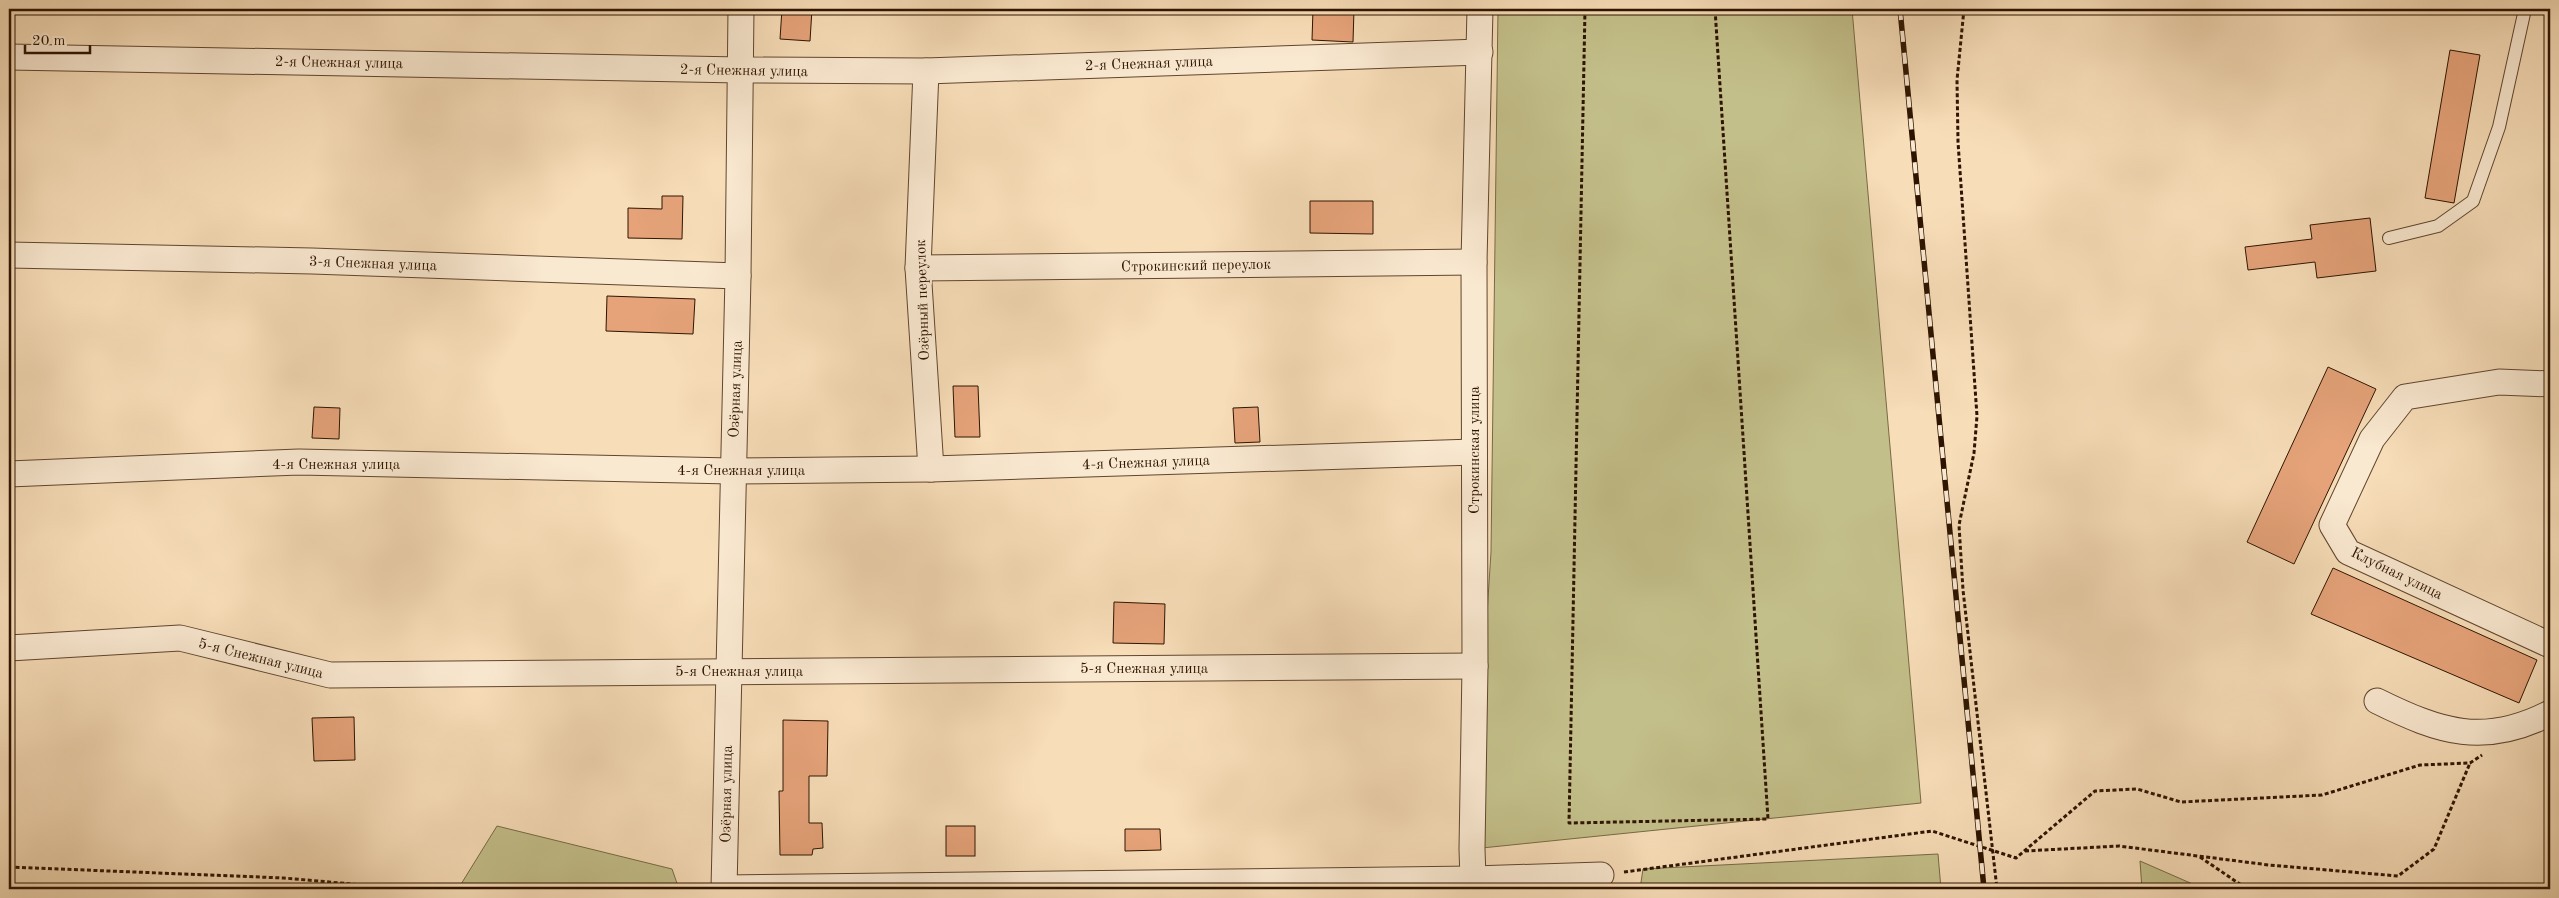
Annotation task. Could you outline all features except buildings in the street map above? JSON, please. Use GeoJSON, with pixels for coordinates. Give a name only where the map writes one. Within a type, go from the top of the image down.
{"type":"FeatureCollection","features":[{"type":"Feature","properties":{"kind":"street","name":"Озёрная улица"},"geometry":{"type":"LineString","coordinates":[[724,888],[732,471],[738,276],[741,9]]}},
{"type":"Feature","properties":{"kind":"street","name":"Строкинская улица"},"geometry":{"type":"LineString","coordinates":[[1476,884],[1474,262],[1480,9]]}},
{"type":"Feature","properties":{"kind":"street","name":"2-я Снежная улица"},"geometry":{"type":"LineString","coordinates":[[9,57],[740,70],[926,70],[1480,52]]}},
{"type":"Feature","properties":{"kind":"street","name":"Озёрный переулок"},"geometry":{"type":"LineString","coordinates":[[926,70],[918,268],[931,469]]}},
{"type":"Feature","properties":{"kind":"street","name":"3-я Снежная улица"},"geometry":{"type":"LineString","coordinates":[[9,255],[312,261],[738,276]]}},
{"type":"Feature","properties":{"kind":"street","name":"Строкинский переулок"},"geometry":{"type":"LineString","coordinates":[[918,268],[1474,262]]}},
{"type":"Feature","properties":{"kind":"street","name":"Клубная улица"},"geometry":{"type":"LineString","coordinates":[[2550,384],[2499,382],[2405,397],[2372,439],[2332,525],[2348,552],[2550,644]]}},
{"type":"Feature","properties":{"kind":"street","name":"4-я Снежная улица"},"geometry":{"type":"LineString","coordinates":[[9,474],[299,462],[732,471],[931,469],[1474,452]]}},
{"type":"Feature","properties":{"kind":"street","name":"5-я Снежная улица"},"geometry":{"type":"LineString","coordinates":[[9,648],[180,638],[330,675],[1475,666]]}},
{"type":"Feature","properties":{"kind":"street"},"geometry":{"type":"LineString","coordinates":[[2377,701],[2408,716],[2472,734],[2509,730],[2525,726],[2550,713]]}},
{"type":"Feature","properties":{"kind":"street"},"geometry":{"type":"LineString","coordinates":[[724,888],[1476,884],[1601,875]]}},
{"type":"Feature","properties":{"kind":"lane"},"geometry":{"type":"LineString","coordinates":[[2389,238],[2438,226],[2473,201],[2499,127],[2525,9]]}},
{"type":"Feature","properties":{"kind":"path"},"geometry":{"type":"LineString","coordinates":[[1586,9],[1569,823],[1768,819],[1715,9]]}},
{"type":"Feature","properties":{"kind":"path"},"geometry":{"type":"LineString","coordinates":[[1964,9],[1957,80],[1958,142],[1977,416],[1974,453],[1959,525],[1963,590],[1997,889]]}},
{"type":"Feature","properties":{"kind":"path"},"geometry":{"type":"LineString","coordinates":[[1601,875],[1932,831],[2016,858],[2095,791],[2137,788],[2181,802],[2322,795],[2420,765],[2470,762],[2495,748],[2509,730]]}},
{"type":"Feature","properties":{"kind":"path"},"geometry":{"type":"LineString","coordinates":[[2025,851],[2119,846],[2269,865],[2398,876],[2434,849],[2470,762]]}},
{"type":"Feature","properties":{"kind":"path"},"geometry":{"type":"LineString","coordinates":[[2198,856],[2247,889]]}},
{"type":"Feature","properties":{"kind":"path"},"geometry":{"type":"LineString","coordinates":[[9,867],[284,878],[408,889]]}},
{"type":"Feature","properties":{"kind":"shaded area"},"geometry":{"type":"Polygon","coordinates":[[[1498,9],[1852,9],[1921,803],[1472,849],[1491,552],[1498,9]]]}},
{"type":"Feature","properties":{"kind":"shaded area"},"geometry":{"type":"Polygon","coordinates":[[[497,826],[672,869],[679,889],[458,889],[497,826]]]}},
{"type":"Feature","properties":{"kind":"shaded area"},"geometry":{"type":"Polygon","coordinates":[[[1938,854],[1941,889],[1640,889],[1643,869],[1938,854]]]}},
{"type":"Feature","properties":{"kind":"shaded area"},"geometry":{"type":"Polygon","coordinates":[[[2140,861],[2204,889],[2142,889],[2140,861]]]}},
{"type":"Feature","properties":{"kind":"railway"},"geometry":{"type":"LineString","coordinates":[[1900,9],[1984,889]]}}]}
